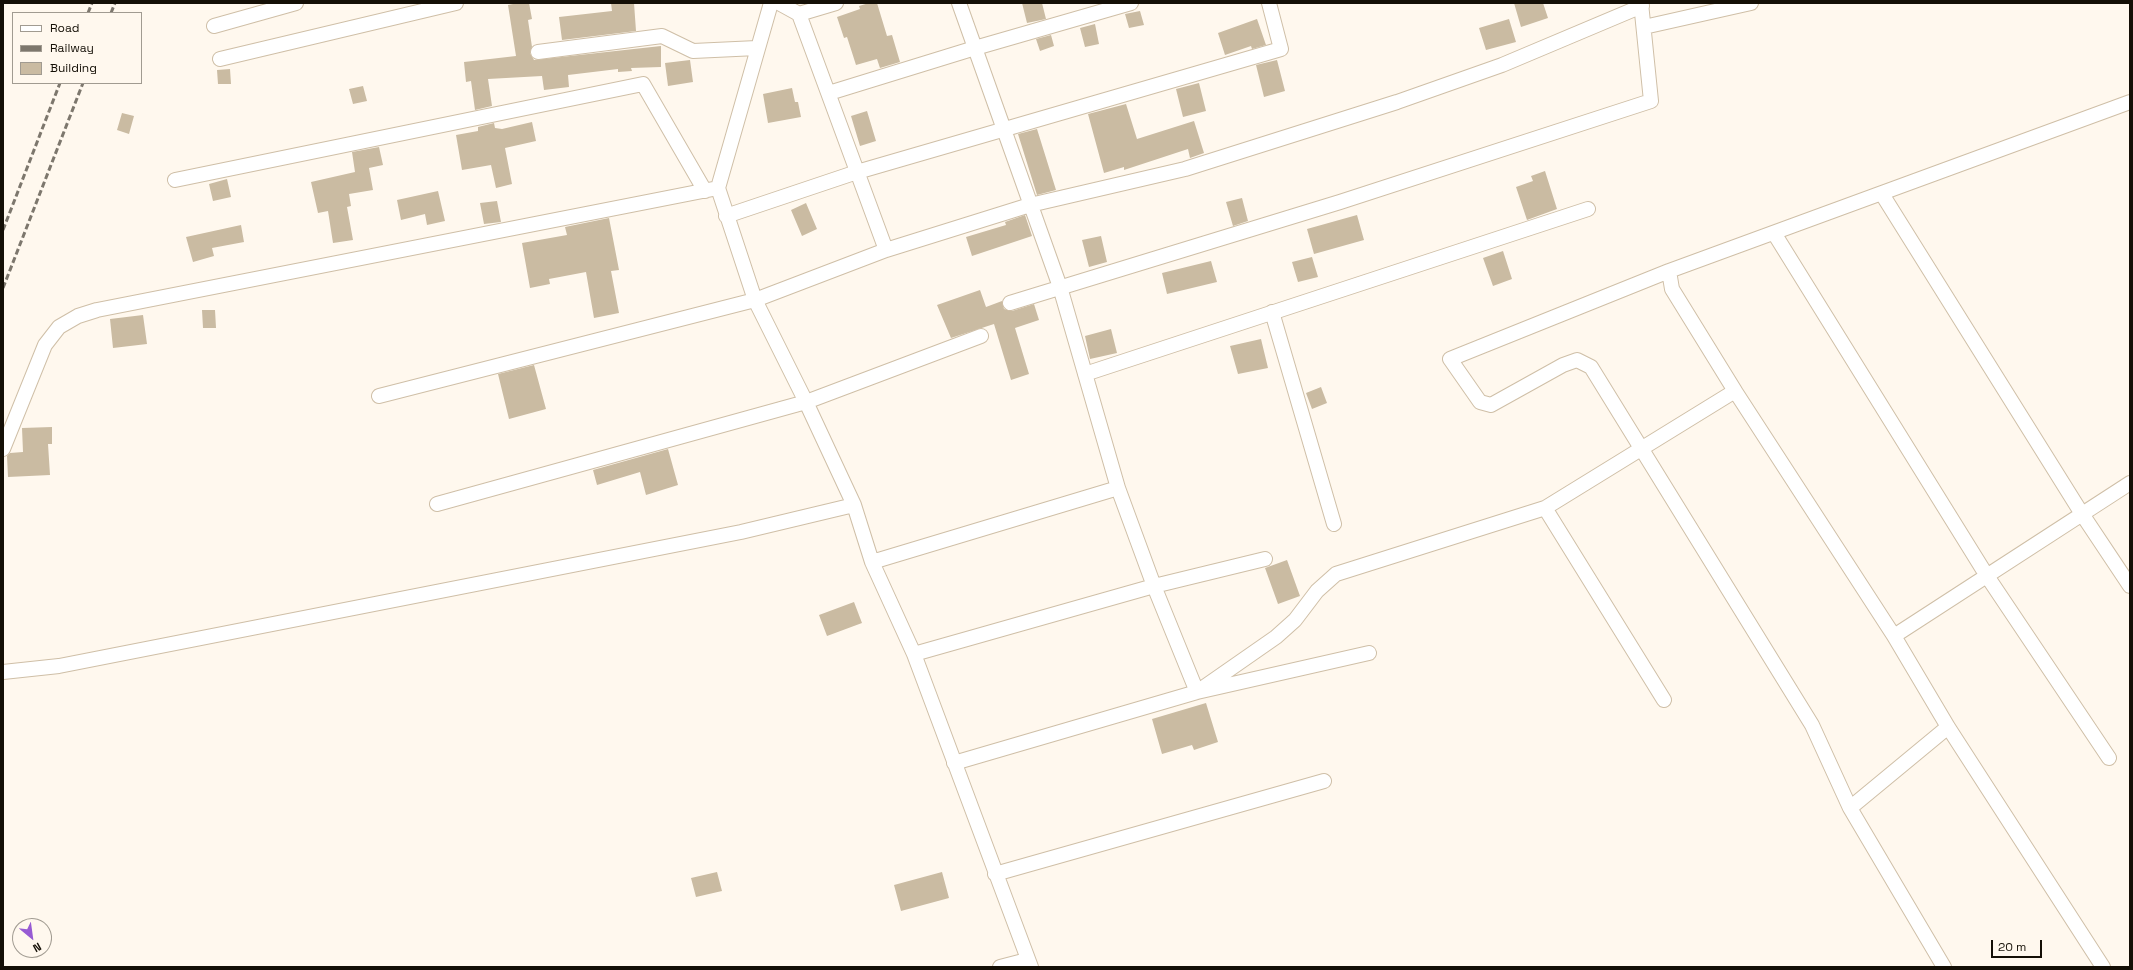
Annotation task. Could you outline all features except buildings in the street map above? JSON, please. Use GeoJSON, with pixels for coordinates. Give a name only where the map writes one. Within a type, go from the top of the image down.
{"type":"FeatureCollection","features":[{"type":"Feature","properties":{"kind":"street"},"geometry":{"type":"LineString","coordinates":[[214,26],[296,3]]}},
{"type":"Feature","properties":{"kind":"street"},"geometry":{"type":"LineString","coordinates":[[220,59],[456,3]]}},
{"type":"Feature","properties":{"kind":"street"},"geometry":{"type":"LineString","coordinates":[[712,190],[758,48],[770,3]]}},
{"type":"Feature","properties":{"kind":"street"},"geometry":{"type":"LineString","coordinates":[[779,3],[799,14],[886,250]]}},
{"type":"Feature","properties":{"kind":"street"},"geometry":{"type":"LineString","coordinates":[[799,14],[836,3]]}},
{"type":"Feature","properties":{"kind":"street"},"geometry":{"type":"LineString","coordinates":[[959,3],[1060,287],[1118,488],[1154,586],[1197,692]]}},
{"type":"Feature","properties":{"kind":"street"},"geometry":{"type":"LineString","coordinates":[[829,93],[975,48],[1131,3]]}},
{"type":"Feature","properties":{"kind":"street"},"geometry":{"type":"LineString","coordinates":[[726,216],[857,172],[1281,49],[1269,3]]}},
{"type":"Feature","properties":{"kind":"street"},"geometry":{"type":"LineString","coordinates":[[1644,27],[1751,3]]}},
{"type":"Feature","properties":{"kind":"street"},"geometry":{"type":"LineString","coordinates":[[378,396],[755,300],[886,250],[1030,205],[1185,169],[1397,102],[1502,65],[1642,5],[1651,101],[1340,202],[1010,303]]}},
{"type":"Feature","properties":{"kind":"street"},"geometry":{"type":"LineString","coordinates":[[538,52],[662,36],[693,51],[758,48]]}},
{"type":"Feature","properties":{"kind":"street"},"geometry":{"type":"LineString","coordinates":[[175,180],[643,84],[712,190],[726,216],[755,300],[806,402],[854,505],[872,562],[914,654],[1029,963],[1000,967]]}},
{"type":"Feature","properties":{"kind":"street"},"geometry":{"type":"LineString","coordinates":[[1944,967],[1850,808],[1812,725],[1591,367],[1577,360],[1563,365],[1490,405],[1480,402],[1450,359],[1669,271],[2130,102]]}},
{"type":"Feature","properties":{"kind":"street"},"geometry":{"type":"LineString","coordinates":[[3,449],[45,345],[59,327],[78,316],[97,310],[712,190]]}},
{"type":"Feature","properties":{"kind":"street"},"geometry":{"type":"LineString","coordinates":[[1882,194],[2082,514],[2130,586]]}},
{"type":"Feature","properties":{"kind":"street"},"geometry":{"type":"LineString","coordinates":[[1085,374],[1588,210]]}},
{"type":"Feature","properties":{"kind":"street"},"geometry":{"type":"LineString","coordinates":[[1774,233],[1987,576],[2109,758]]}},
{"type":"Feature","properties":{"kind":"street"},"geometry":{"type":"LineString","coordinates":[[1669,271],[1672,289],[1735,391],[1894,636],[1948,727],[2103,967]]}},
{"type":"Feature","properties":{"kind":"street"},"geometry":{"type":"LineString","coordinates":[[1272,312],[1334,524]]}},
{"type":"Feature","properties":{"kind":"street"},"geometry":{"type":"LineString","coordinates":[[437,504],[806,402],[980,336]]}},
{"type":"Feature","properties":{"kind":"street"},"geometry":{"type":"LineString","coordinates":[[1197,692],[1276,637],[1295,620],[1317,591],[1336,574],[1545,508],[1735,391]]}},
{"type":"Feature","properties":{"kind":"street"},"geometry":{"type":"LineString","coordinates":[[1894,636],[2130,483]]}},
{"type":"Feature","properties":{"kind":"street"},"geometry":{"type":"LineString","coordinates":[[872,562],[1118,488]]}},
{"type":"Feature","properties":{"kind":"street"},"geometry":{"type":"LineString","coordinates":[[3,672],[60,666],[740,532],[854,505]]}},
{"type":"Feature","properties":{"kind":"street"},"geometry":{"type":"LineString","coordinates":[[1545,508],[1664,700]]}},
{"type":"Feature","properties":{"kind":"street"},"geometry":{"type":"LineString","coordinates":[[914,654],[1154,586],[1265,559]]}},
{"type":"Feature","properties":{"kind":"street"},"geometry":{"type":"LineString","coordinates":[[954,763],[1197,692],[1369,653]]}},
{"type":"Feature","properties":{"kind":"street"},"geometry":{"type":"LineString","coordinates":[[1850,808],[1948,727]]}},
{"type":"Feature","properties":{"kind":"street"},"geometry":{"type":"LineString","coordinates":[[995,874],[1324,781]]}},
{"type":"Feature","properties":{"kind":"railway"},"geometry":{"type":"LineString","coordinates":[[88,12],[92,3]]}},
{"type":"Feature","properties":{"kind":"railway"},"geometry":{"type":"LineString","coordinates":[[111,12],[115,3]]}},
{"type":"Feature","properties":{"kind":"railway"},"geometry":{"type":"LineString","coordinates":[[3,230],[60,84]]}},
{"type":"Feature","properties":{"kind":"railway"},"geometry":{"type":"LineString","coordinates":[[3,288],[83,84]]}}]}
